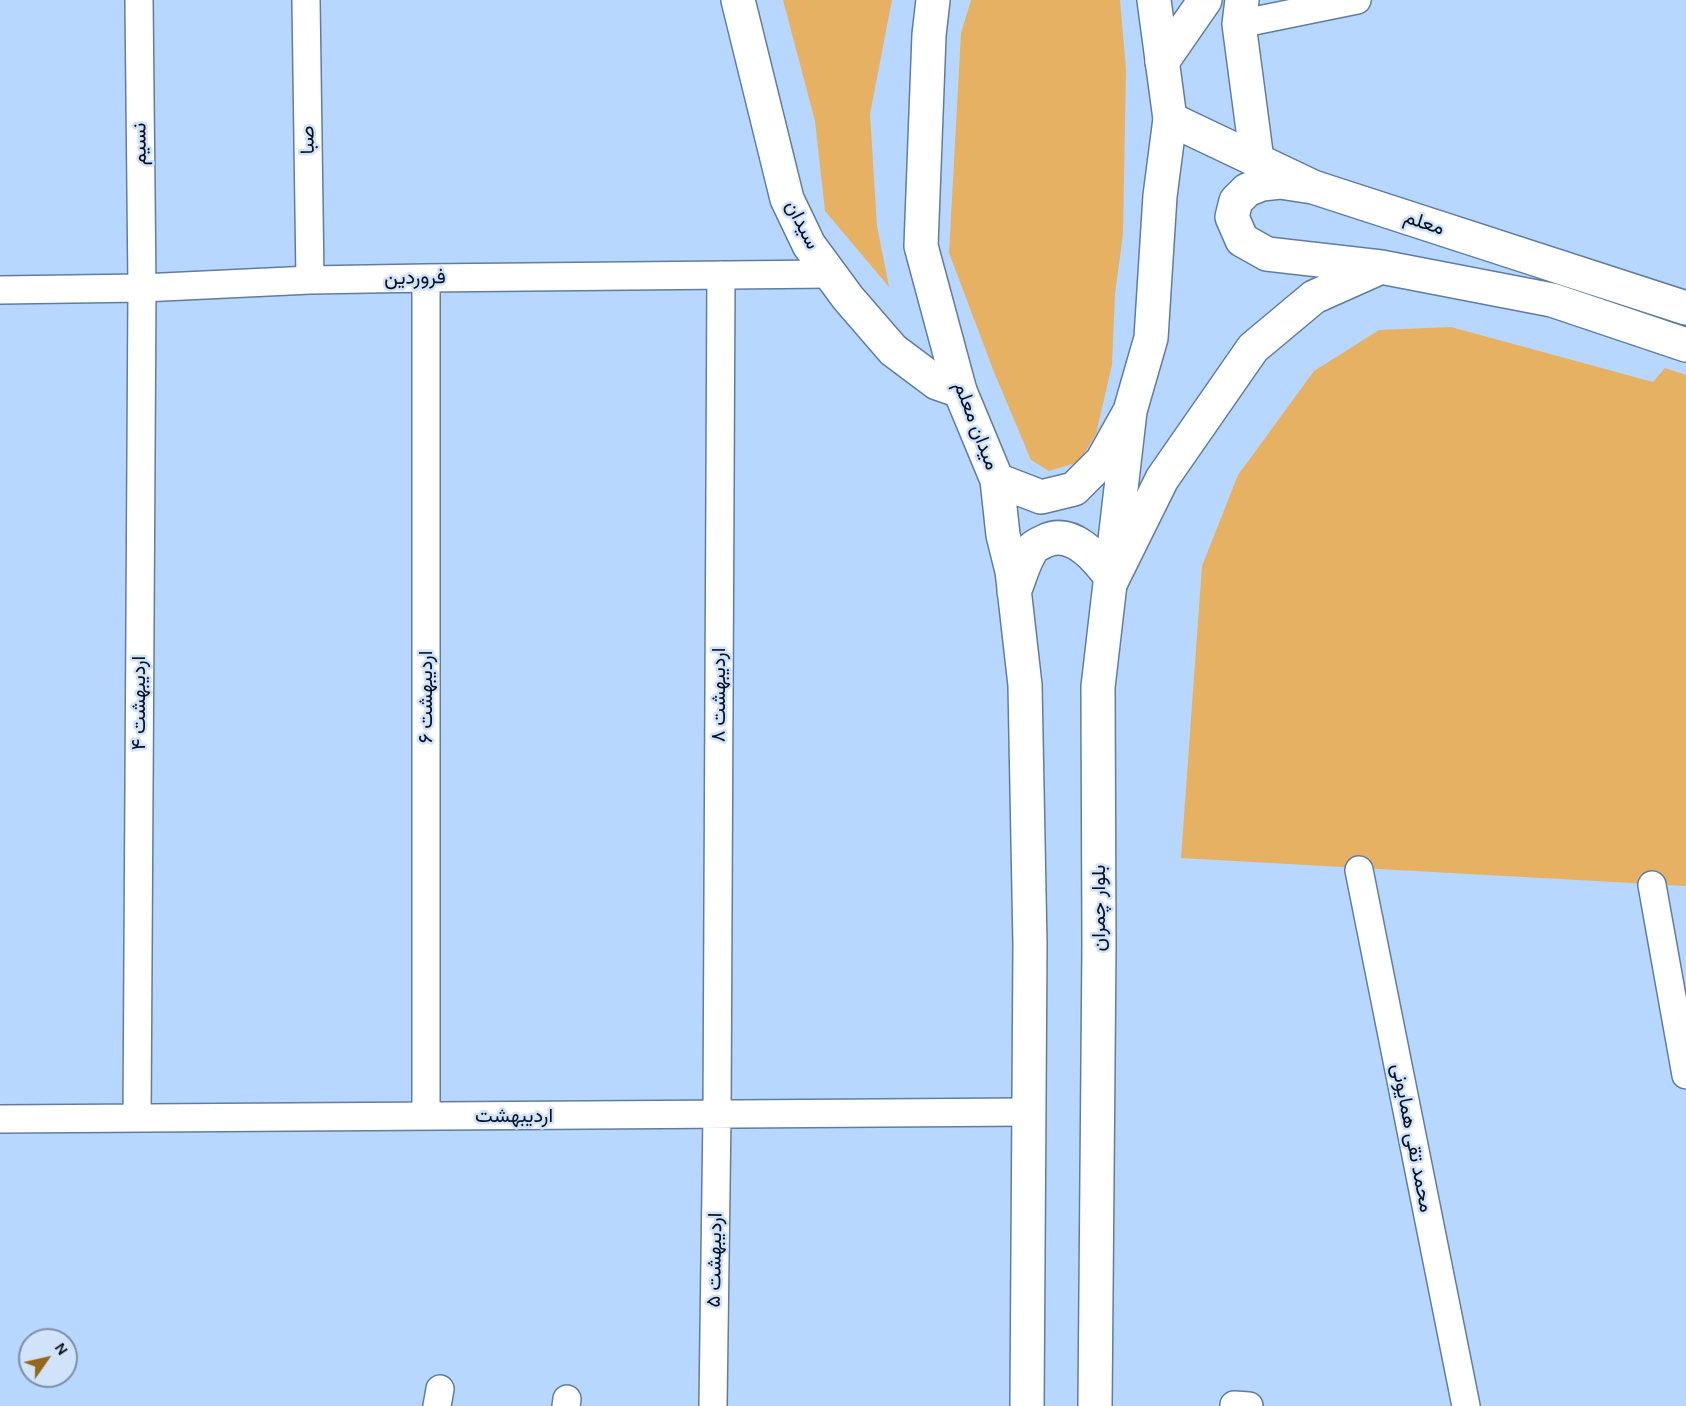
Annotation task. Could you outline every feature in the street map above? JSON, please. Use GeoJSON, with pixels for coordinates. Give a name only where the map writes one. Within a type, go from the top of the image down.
{"type":"FeatureCollection","features":[{"type":"Feature","properties":{"kind":"main road","name":"سیدان"},"geometry":{"type":"LineString","coordinates":[[738,0],[787,199],[809,245],[848,298],[893,350],[937,383],[960,391]]}},
{"type":"Feature","properties":{"kind":"main road","name":"میدان معلم"},"geometry":{"type":"LineString","coordinates":[[933,0],[929,35],[921,246],[960,391],[997,480],[1041,497],[1074,489],[1102,461],[1130,411],[1151,338],[1160,196],[1170,119],[1154,0]]}},
{"type":"Feature","properties":{"kind":"main road"},"geometry":{"type":"LineString","coordinates":[[1162,62],[1205,0]]}},
{"type":"Feature","properties":{"kind":"main road"},"geometry":{"type":"LineString","coordinates":[[1240,12],[1257,160]]}},
{"type":"Feature","properties":{"kind":"main road","name":"معلم"},"geometry":{"type":"LineString","coordinates":[[1170,119],[1313,187],[1686,308]]}},
{"type":"Feature","properties":{"kind":"main road"},"geometry":{"type":"LineString","coordinates":[[1313,187],[1280,182],[1262,184],[1247,190],[1236,201],[1232,217],[1242,240],[1267,255],[1381,267],[1552,300],[1686,345]]}},
{"type":"Feature","properties":{"kind":"main road"},"geometry":{"type":"LineString","coordinates":[[1109,581],[1162,479],[1253,348],[1314,297],[1381,267]]}},
{"type":"Feature","properties":{"kind":"main road","name":"بلوار چمران"},"geometry":{"type":"LineString","coordinates":[[1095,1406],[1099,946],[1098,687],[1130,411]]}},
{"type":"Feature","properties":{"kind":"main road"},"geometry":{"type":"LineString","coordinates":[[997,480],[1003,535],[1012,571],[1025,685],[1030,945],[1027,1406]]}},
{"type":"Feature","properties":{"kind":"main road"},"geometry":{"type":"LineString","coordinates":[[1014,592],[1034,547],[1052,538],[1075,542],[1095,556],[1109,581]]}},
{"type":"Feature","properties":{"kind":"street","name":"نسیم"},"geometry":{"type":"LineString","coordinates":[[139,0],[142,288]]}},
{"type":"Feature","properties":{"kind":"street","name":"صبا"},"geometry":{"type":"LineString","coordinates":[[306,0],[310,280]]}},
{"type":"Feature","properties":{"kind":"street"},"geometry":{"type":"LineString","coordinates":[[1240,12],[1357,0]]}},
{"type":"Feature","properties":{"kind":"street","name":"فروردین"},"geometry":{"type":"LineString","coordinates":[[0,290],[142,288],[310,280],[830,274]]}},
{"type":"Feature","properties":{"kind":"street","name":"اردیبهشت ۸"},"geometry":{"type":"LineString","coordinates":[[717,1114],[721,275]]}},
{"type":"Feature","properties":{"kind":"street","name":"اردیبهشت ۶"},"geometry":{"type":"LineString","coordinates":[[426,278],[426,1116]]}},
{"type":"Feature","properties":{"kind":"street","name":"اردیبهشت ۴"},"geometry":{"type":"LineString","coordinates":[[137,1118],[142,288]]}},
{"type":"Feature","properties":{"kind":"street","name":"محمد تقی همایونی"},"geometry":{"type":"LineString","coordinates":[[1359,870],[1466,1406]]}},
{"type":"Feature","properties":{"kind":"street"},"geometry":{"type":"LineString","coordinates":[[1652,885],[1682,1026],[1686,1075]]}},
{"type":"Feature","properties":{"kind":"street","name":"اردیبهشت"},"geometry":{"type":"LineString","coordinates":[[0,1119],[1029,1112]]}},
{"type":"Feature","properties":{"kind":"street","name":"اردیبهشت ۵"},"geometry":{"type":"LineString","coordinates":[[713,1406],[717,1114]]}},
{"type":"Feature","properties":{"kind":"shaded area"},"geometry":{"type":"Polygon","coordinates":[[[783,0],[892,0],[870,114],[877,226],[889,287],[825,211],[815,121],[783,0]]]}},
{"type":"Feature","properties":{"kind":"shaded area"},"geometry":{"type":"Polygon","coordinates":[[[971,0],[1120,0],[1126,69],[1123,234],[1115,294],[1112,365],[1096,434],[1079,462],[1049,471],[1031,460],[994,372],[949,253],[961,33],[971,0]]]}},
{"type":"Feature","properties":{"kind":"shaded area"},"geometry":{"type":"Polygon","coordinates":[[[1451,327],[1653,382],[1665,368],[1686,375],[1686,886],[1181,858],[1202,566],[1238,475],[1314,371],[1379,330],[1451,327]]]}}]}
